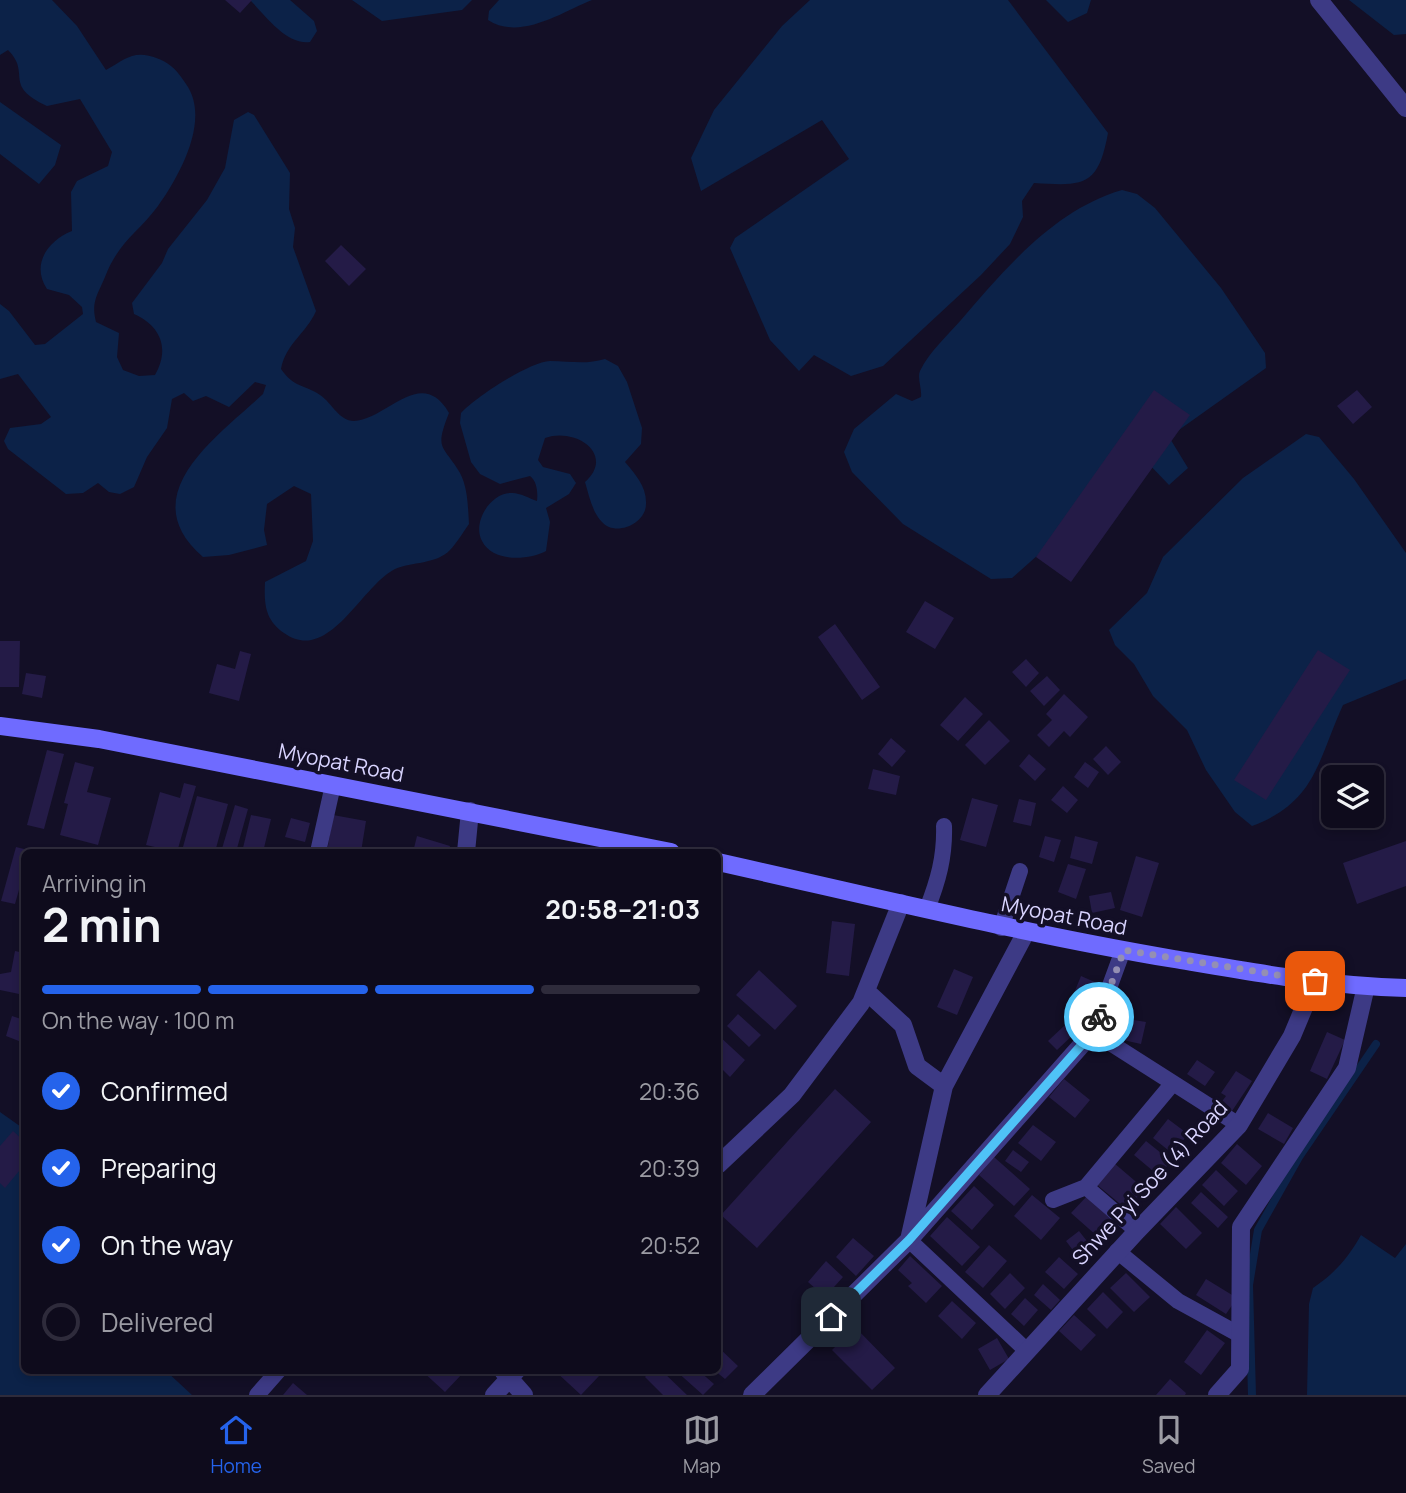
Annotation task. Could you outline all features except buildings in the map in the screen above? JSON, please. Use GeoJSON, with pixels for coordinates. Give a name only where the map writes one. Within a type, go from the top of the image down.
{"type":"FeatureCollection","features":[{"type":"Feature","properties":{"kind":"main road","name":"Myopat Road"},"geometry":{"type":"LineString","coordinates":[[0,726],[99,739],[656,849]]}},
{"type":"Feature","properties":{"kind":"main road","name":"Myopat Road"},"geometry":{"type":"LineString","coordinates":[[721,863],[1001,928],[1315,981],[1406,988]]}},
{"type":"Feature","properties":{"kind":"street"},"geometry":{"type":"LineString","coordinates":[[1319,0],[1406,108]]}},
{"type":"Feature","properties":{"kind":"street"},"geometry":{"type":"LineString","coordinates":[[466,849],[470,811]]}},
{"type":"Feature","properties":{"kind":"street"},"geometry":{"type":"LineString","coordinates":[[721,1162],[792,1095],[861,1003],[901,903]]}},
{"type":"Feature","properties":{"kind":"street"},"geometry":{"type":"LineString","coordinates":[[909,1240],[944,1086],[1026,932]]}},
{"type":"Feature","properties":{"kind":"street","name":"Shwe Pyi Soe (4) Road"},"geometry":{"type":"LineString","coordinates":[[987,1395],[1117,1251],[1239,1125],[1293,1036],[1315,981]]}},
{"type":"Feature","properties":{"kind":"street"},"geometry":{"type":"LineString","coordinates":[[1217,1395],[1240,1369],[1241,1227],[1348,1068],[1366,986]]}},
{"type":"Feature","properties":{"kind":"street"},"geometry":{"type":"LineString","coordinates":[[866,991],[903,1025],[917,1066],[944,1086]]}},
{"type":"Feature","properties":{"kind":"street"},"geometry":{"type":"LineString","coordinates":[[752,1395],[909,1240],[1093,1032]]}},
{"type":"Feature","properties":{"kind":"street"},"geometry":{"type":"LineString","coordinates":[[494,1395],[508,1374]]}},
{"type":"Feature","properties":{"kind":"street"},"geometry":{"type":"LineString","coordinates":[[510,1374],[524,1395]]}},
{"type":"Feature","properties":{"kind":"lane"},"geometry":{"type":"LineString","coordinates":[[319,849],[333,785]]}},
{"type":"Feature","properties":{"kind":"lane"},"geometry":{"type":"LineString","coordinates":[[926,909],[939,879],[945,851],[944,826]]}},
{"type":"Feature","properties":{"kind":"lane"},"geometry":{"type":"LineString","coordinates":[[1001,928],[1020,871]]}},
{"type":"Feature","properties":{"kind":"lane"},"geometry":{"type":"LineString","coordinates":[[1124,950],[1093,1032],[1239,1125]]}},
{"type":"Feature","properties":{"kind":"lane"},"geometry":{"type":"LineString","coordinates":[[1053,1200],[1086,1187],[1174,1083]]}},
{"type":"Feature","properties":{"kind":"lane"},"geometry":{"type":"LineString","coordinates":[[1086,1187],[1137,1230]]}},
{"type":"Feature","properties":{"kind":"lane"},"geometry":{"type":"LineString","coordinates":[[909,1240],[1027,1350]]}},
{"type":"Feature","properties":{"kind":"lane"},"geometry":{"type":"LineString","coordinates":[[1117,1251],[1178,1301],[1240,1335]]}},
{"type":"Feature","properties":{"kind":"lane"},"geometry":{"type":"LineString","coordinates":[[257,1395],[275,1374]]}},
{"type":"Feature","properties":{"kind":"water"},"geometry":{"type":"Polygon","coordinates":[[[0,0],[52,0],[77,26],[106,70],[131,56],[150,56],[175,69],[193,98],[194,130],[183,163],[158,206],[116,255],[96,299],[96,322],[119,333],[117,357],[123,370],[139,376],[155,375],[160,365],[160,339],[151,325],[134,314],[132,303],[162,263],[168,249],[207,200],[225,168],[234,120],[248,112],[254,115],[290,173],[289,209],[295,228],[293,247],[316,311],[287,352],[281,369],[295,383],[320,395],[349,420],[354,421],[379,413],[415,394],[427,394],[438,400],[449,413],[441,441],[463,479],[469,524],[445,555],[395,569],[382,578],[344,619],[316,639],[300,640],[284,633],[269,617],[265,597],[265,582],[306,561],[313,541],[311,494],[294,486],[267,504],[264,530],[267,545],[229,555],[203,557],[183,534],[176,511],[178,489],[189,468],[225,428],[263,394],[266,385],[255,382],[229,407],[206,396],[193,401],[184,393],[172,399],[167,428],[147,457],[134,487],[120,494],[109,492],[98,483],[83,493],[66,494],[8,449],[4,441],[10,428],[41,424],[51,417],[18,374],[0,379],[0,304],[9,311],[35,345],[45,344],[83,314],[82,307],[69,295],[47,289],[42,280],[41,263],[49,247],[72,231],[71,192],[77,181],[108,166],[112,152],[80,99],[47,106],[25,92],[15,58],[8,50],[0,55],[0,0]]]}},
{"type":"Feature","properties":{"kind":"water"},"geometry":{"type":"Polygon","coordinates":[[[250,0],[290,0],[314,21],[317,31],[310,42],[293,39],[277,28],[250,0]]]}},
{"type":"Feature","properties":{"kind":"water"},"geometry":{"type":"Polygon","coordinates":[[[352,0],[472,0],[462,10],[382,21],[352,0]]]}},
{"type":"Feature","properties":{"kind":"water"},"geometry":{"type":"Polygon","coordinates":[[[499,0],[592,0],[541,22],[514,27],[500,26],[488,20],[489,11],[499,0]]]}},
{"type":"Feature","properties":{"kind":"water"},"geometry":{"type":"Polygon","coordinates":[[[810,0],[1008,0],[1108,133],[1104,151],[1093,173],[1077,183],[1034,183],[1022,201],[1023,217],[1010,244],[981,275],[883,366],[851,376],[814,355],[799,371],[770,340],[730,248],[735,238],[849,159],[822,120],[701,191],[691,158],[714,110],[782,26],[810,0]]]}},
{"type":"Feature","properties":{"kind":"water"},"geometry":{"type":"Polygon","coordinates":[[[1046,0],[1091,0],[1087,13],[1068,22],[1046,0]]]}},
{"type":"Feature","properties":{"kind":"water"},"geometry":{"type":"Polygon","coordinates":[[[1349,0],[1406,0],[1406,34],[1394,35],[1349,0]]]}},
{"type":"Feature","properties":{"kind":"water"},"geometry":{"type":"Polygon","coordinates":[[[0,102],[61,145],[55,165],[39,184],[0,154],[0,102]]]}},
{"type":"Feature","properties":{"kind":"water"},"geometry":{"type":"Polygon","coordinates":[[[1122,190],[1137,194],[1155,208],[1221,288],[1265,353],[1266,368],[1169,437],[1188,468],[1169,485],[1145,460],[1012,578],[991,579],[903,524],[852,472],[844,452],[854,429],[896,394],[912,401],[921,397],[919,374],[928,357],[1033,243],[1074,211],[1122,190]]]}},
{"type":"Feature","properties":{"kind":"water"},"geometry":{"type":"Polygon","coordinates":[[[605,359],[618,366],[627,382],[642,428],[641,444],[625,462],[642,486],[646,498],[645,511],[636,522],[622,528],[614,528],[602,522],[591,503],[585,482],[593,472],[596,462],[594,453],[588,445],[568,436],[545,438],[538,460],[543,467],[570,474],[576,483],[569,494],[546,508],[550,522],[546,551],[521,558],[494,553],[487,548],[480,534],[479,526],[485,510],[503,494],[517,493],[537,501],[536,487],[530,476],[500,484],[480,474],[471,462],[460,423],[461,413],[503,381],[529,367],[550,361],[584,362],[605,359]]]}},
{"type":"Feature","properties":{"kind":"water"},"geometry":{"type":"Polygon","coordinates":[[[1306,434],[1319,437],[1354,479],[1406,553],[1406,679],[1343,705],[1320,762],[1302,792],[1290,805],[1252,826],[1235,812],[1206,770],[1187,730],[1153,696],[1134,664],[1115,645],[1109,630],[1147,593],[1163,557],[1243,478],[1306,434]]]}},
{"type":"Feature","properties":{"kind":"water"},"geometry":{"type":"Polygon","coordinates":[[[0,1112],[21,1127],[21,1374],[169,1374],[192,1395],[0,1395],[0,1112]]]}},
{"type":"Feature","properties":{"kind":"water"},"geometry":{"type":"Polygon","coordinates":[[[1361,1235],[1395,1258],[1406,1244],[1406,1395],[1307,1395],[1309,1304],[1313,1288],[1340,1264],[1361,1235]]]}},
{"type":"Feature","properties":{"kind":"waterway"},"geometry":{"type":"LineString","coordinates":[[1252,1395],[1249,1285],[1258,1230],[1299,1157],[1376,1044]]}},
{"type":"Feature","properties":{"kind":"way so far"},"geometry":{"type":"LineString","coordinates":[[1099,1017],[1124,950],[1315,981]]}},
{"type":"Feature","properties":{"kind":"route"},"geometry":{"type":"LineString","coordinates":[[831,1317],[909,1240],[1093,1032],[1099,1017]]}}]}
